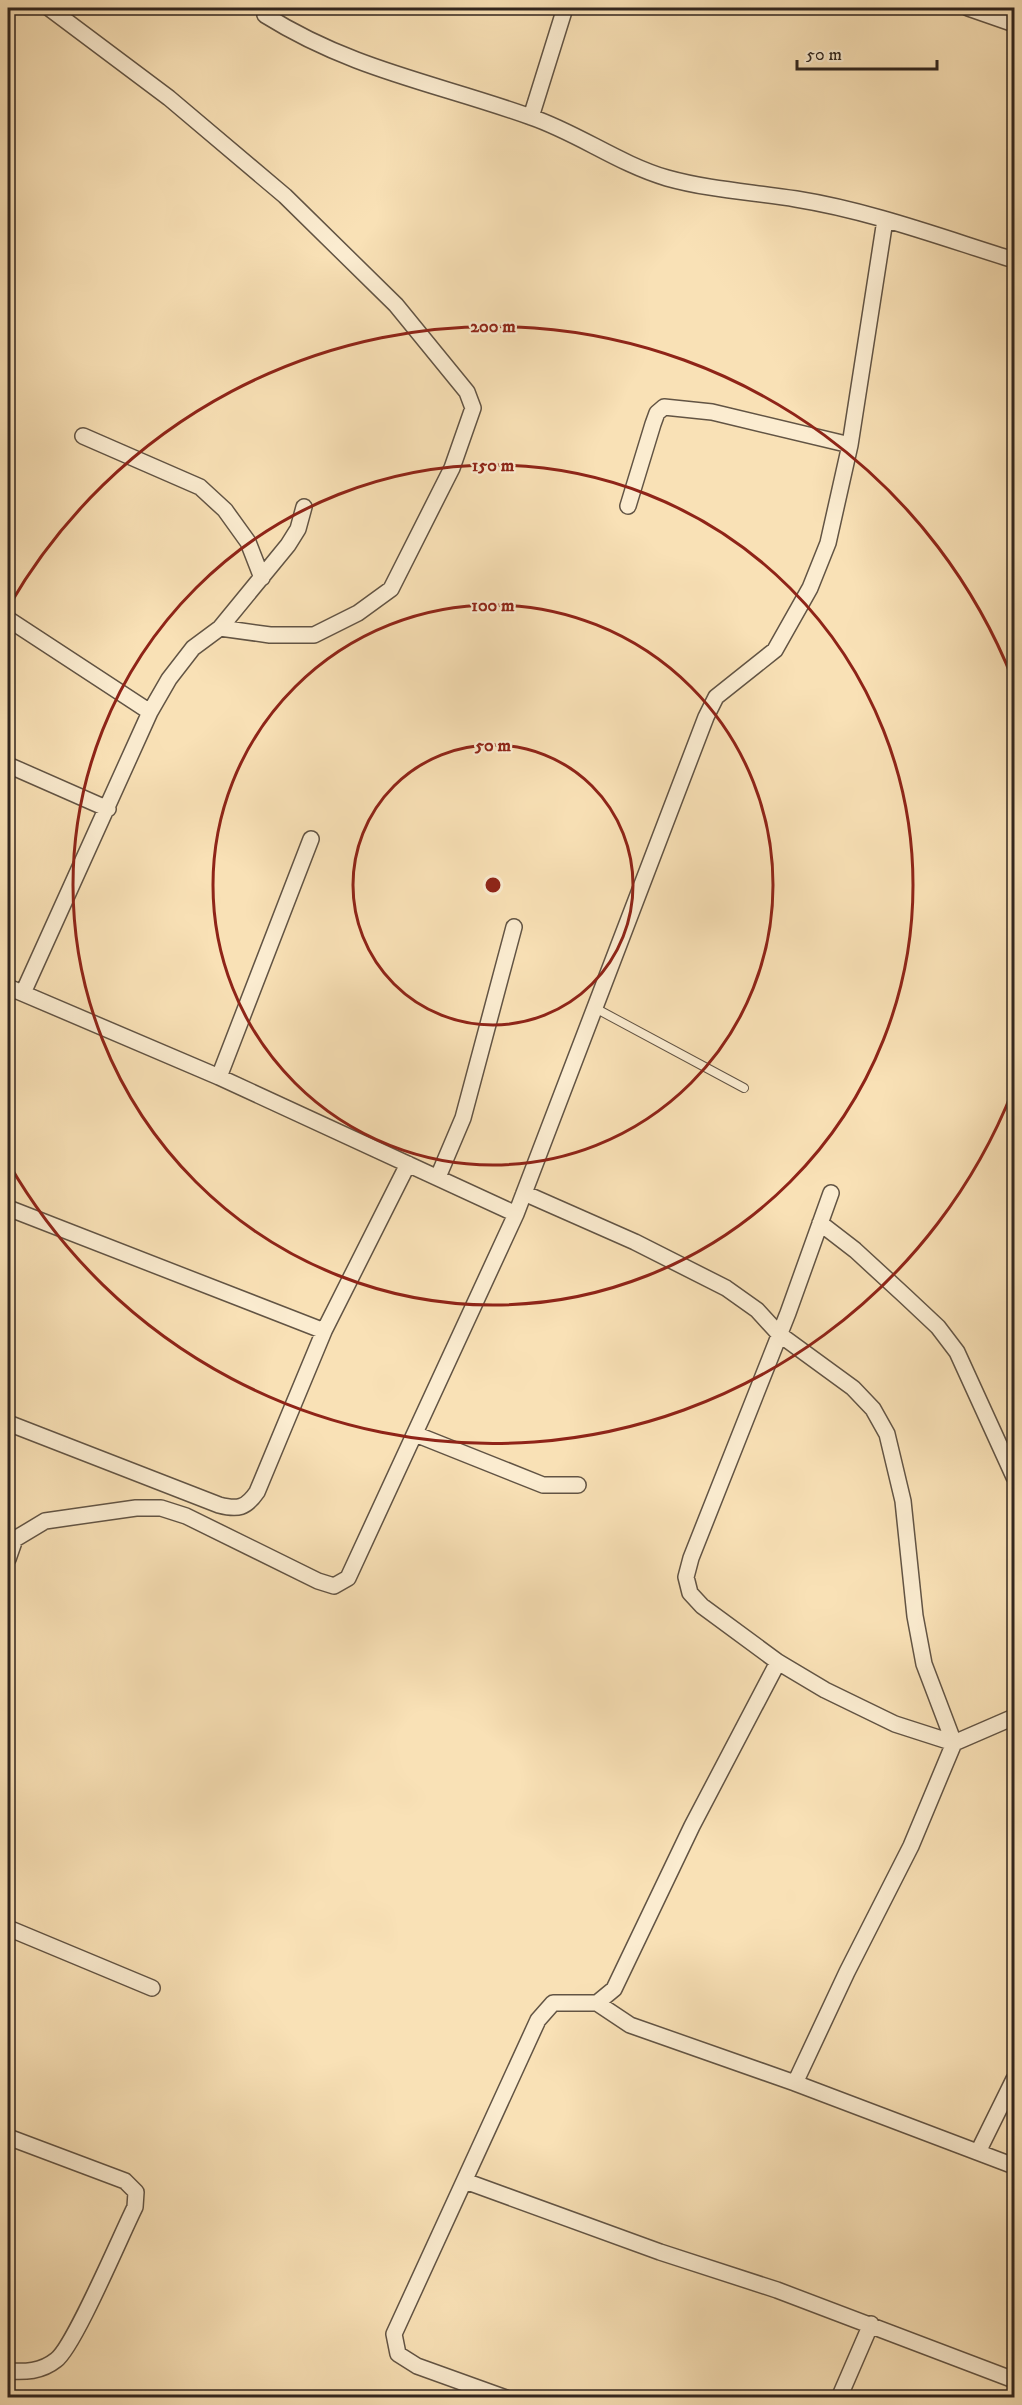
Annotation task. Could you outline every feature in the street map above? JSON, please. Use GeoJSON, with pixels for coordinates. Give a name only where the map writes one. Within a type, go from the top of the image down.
{"type":"FeatureCollection","features":[{"type":"Feature","properties":{"kind":"street"},"geometry":{"type":"LineString","coordinates":[[50,8],[169,98],[285,196],[396,305],[472,401],[473,408],[452,468],[391,589],[358,613],[314,634],[270,635],[220,628]]}},
{"type":"Feature","properties":{"kind":"street"},"geometry":{"type":"LineString","coordinates":[[531,117],[565,8]]}},
{"type":"Feature","properties":{"kind":"street"},"geometry":{"type":"LineString","coordinates":[[968,8],[1014,24]]}},
{"type":"Feature","properties":{"kind":"street"},"geometry":{"type":"LineString","coordinates":[[265,15],[300,37],[344,57],[531,117],[664,177],[739,193],[797,199],[885,220],[1014,260]]}},
{"type":"Feature","properties":{"kind":"street"},"geometry":{"type":"LineString","coordinates":[[8,1559],[15,1539],[45,1521],[136,1508],[161,1508],[186,1516],[287,1567],[334,1586],[348,1578],[516,1214],[716,697],[775,650],[810,588],[828,543],[840,499],[850,445],[885,220]]}},
{"type":"Feature","properties":{"kind":"street"},"geometry":{"type":"LineString","coordinates":[[628,506],[657,413],[664,407],[712,412],[850,445]]}},
{"type":"Feature","properties":{"kind":"street"},"geometry":{"type":"LineString","coordinates":[[83,436],[200,487],[225,510],[248,542],[262,578]]}},
{"type":"Feature","properties":{"kind":"street"},"geometry":{"type":"LineString","coordinates":[[304,507],[298,529],[262,578],[220,628],[193,648],[169,679],[150,712],[108,809],[12,990],[219,1077],[516,1214]]}},
{"type":"Feature","properties":{"kind":"street"},"geometry":{"type":"LineString","coordinates":[[8,619],[150,712]]}},
{"type":"Feature","properties":{"kind":"street"},"geometry":{"type":"LineString","coordinates":[[8,765],[108,809]]}},
{"type":"Feature","properties":{"kind":"street"},"geometry":{"type":"LineString","coordinates":[[219,1077],[311,840]]}},
{"type":"Feature","properties":{"kind":"street"},"geometry":{"type":"LineString","coordinates":[[438,1177],[463,1118],[514,927]]}},
{"type":"Feature","properties":{"kind":"street"},"geometry":{"type":"LineString","coordinates":[[8,1423],[219,1505],[241,1508],[250,1503],[258,1492],[324,1331],[408,1164]]}},
{"type":"Feature","properties":{"kind":"street"},"geometry":{"type":"LineString","coordinates":[[524,1193],[635,1242],[726,1287],[756,1310],[779,1334],[853,1388],[873,1409],[887,1434],[903,1501],[915,1616],[924,1664],[954,1743],[911,1846],[847,1971],[795,2083]]}},
{"type":"Feature","properties":{"kind":"street"},"geometry":{"type":"LineString","coordinates":[[831,1193],[779,1334],[691,1558],[686,1577],[690,1593],[702,1606],[778,1662],[825,1690],[895,1724],[954,1743],[1014,1717]]}},
{"type":"Feature","properties":{"kind":"street"},"geometry":{"type":"LineString","coordinates":[[8,1208],[324,1331]]}},
{"type":"Feature","properties":{"kind":"street"},"geometry":{"type":"LineString","coordinates":[[820,1223],[855,1250],[938,1327],[957,1352],[1014,1477]]}},
{"type":"Feature","properties":{"kind":"street"},"geometry":{"type":"LineString","coordinates":[[415,1434],[543,1485],[578,1485]]}},
{"type":"Feature","properties":{"kind":"street"},"geometry":{"type":"LineString","coordinates":[[597,2003],[614,1989],[692,1826],[778,1662]]}},
{"type":"Feature","properties":{"kind":"street"},"geometry":{"type":"LineString","coordinates":[[8,1928],[152,1988]]}},
{"type":"Feature","properties":{"kind":"street"},"geometry":{"type":"LineString","coordinates":[[506,2397],[417,2366],[399,2354],[394,2334],[538,2020],[553,2003],[597,2003],[630,2025],[795,2083],[1014,2166]]}},
{"type":"Feature","properties":{"kind":"street"},"geometry":{"type":"LineString","coordinates":[[978,2152],[1014,2079]]}},
{"type":"Feature","properties":{"kind":"street"},"geometry":{"type":"LineString","coordinates":[[8,2137],[125,2181],[136,2192],[135,2207],[78,2326],[57,2360],[32,2372],[8,2371]]}},
{"type":"Feature","properties":{"kind":"street"},"geometry":{"type":"LineString","coordinates":[[465,2181],[660,2252],[777,2290],[871,2324],[1014,2380]]}},
{"type":"Feature","properties":{"kind":"street"},"geometry":{"type":"LineString","coordinates":[[839,2397],[871,2324]]}},
{"type":"Feature","properties":{"kind":"lane"},"geometry":{"type":"LineString","coordinates":[[595,1008],[744,1088]]}}]}
